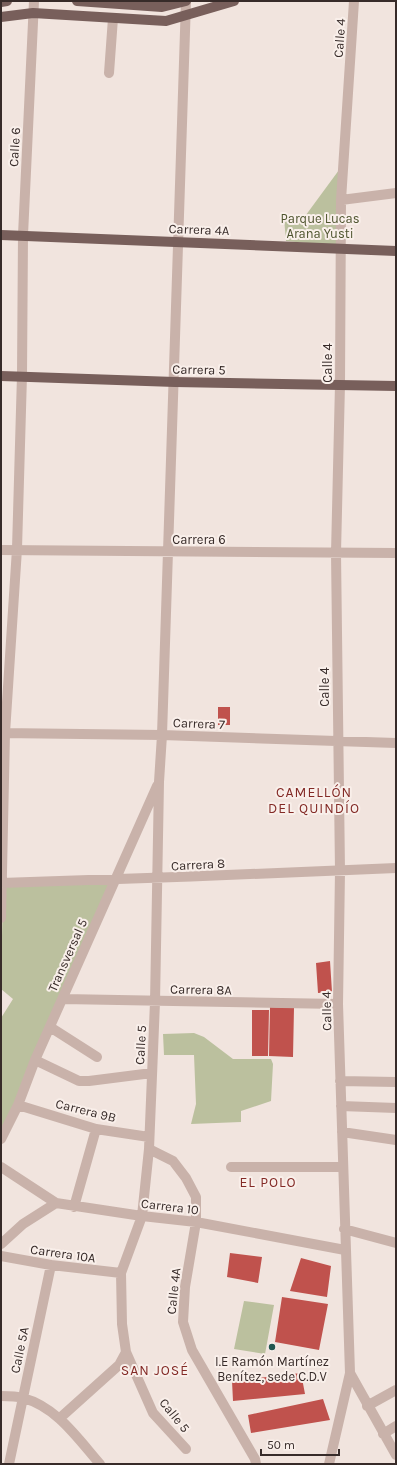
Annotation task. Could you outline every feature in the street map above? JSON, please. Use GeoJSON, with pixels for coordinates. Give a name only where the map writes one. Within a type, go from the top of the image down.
{"type":"FeatureCollection","features":[{"type":"Feature","properties":{"kind":"main road"},"geometry":{"type":"LineString","coordinates":[[1,2],[7,1]]}},
{"type":"Feature","properties":{"kind":"main road"},"geometry":{"type":"LineString","coordinates":[[77,1],[162,7],[186,1]]}},
{"type":"Feature","properties":{"kind":"main road"},"geometry":{"type":"LineString","coordinates":[[1,17],[33,13],[166,21],[234,1]]}},
{"type":"Feature","properties":{"kind":"main road","name":"Carrera 4A"},"geometry":{"type":"LineString","coordinates":[[1,235],[396,251]]}},
{"type":"Feature","properties":{"kind":"main road","name":"Carrera 5"},"geometry":{"type":"LineString","coordinates":[[1,376],[22,375],[175,382],[396,386]]}},
{"type":"Feature","properties":{"kind":"street","name":"Calle 6"},"geometry":{"type":"LineString","coordinates":[[1,918],[3,733],[17,550],[22,375],[22,236],[34,1]]}},
{"type":"Feature","properties":{"kind":"street","name":"Calle 5"},"geometry":{"type":"LineString","coordinates":[[186,1],[175,382],[159,782],[155,1002],[149,1149],[142,1216],[121,1274],[122,1324],[126,1352],[153,1413],[186,1449]]}},
{"type":"Feature","properties":{"kind":"street","name":"Calle 4"},"geometry":{"type":"LineString","coordinates":[[329,1464],[350,1373],[344,1229],[338,1004],[340,871],[337,740],[336,553],[340,384],[340,200],[354,1]]}},
{"type":"Feature","properties":{"kind":"street"},"geometry":{"type":"LineString","coordinates":[[109,73],[113,18]]}},
{"type":"Feature","properties":{"kind":"street"},"geometry":{"type":"LineString","coordinates":[[340,200],[396,193]]}},
{"type":"Feature","properties":{"kind":"street","name":"Carrera 6"},"geometry":{"type":"LineString","coordinates":[[1,550],[396,553]]}},
{"type":"Feature","properties":{"kind":"street","name":"Carrera 7"},"geometry":{"type":"LineString","coordinates":[[3,733],[162,735],[396,743]]}},
{"type":"Feature","properties":{"kind":"street","name":"Transversal 5"},"geometry":{"type":"LineString","coordinates":[[1,1139],[18,1105],[35,1060],[159,782]]}},
{"type":"Feature","properties":{"kind":"street","name":"Carrera 8"},"geometry":{"type":"LineString","coordinates":[[2,883],[115,878],[157,879],[396,868]]}},
{"type":"Feature","properties":{"kind":"street","name":"Carrera 8A"},"geometry":{"type":"LineString","coordinates":[[63,999],[155,1002],[338,1004]]}},
{"type":"Feature","properties":{"kind":"street"},"geometry":{"type":"LineString","coordinates":[[50,1027],[97,1057]]}},
{"type":"Feature","properties":{"kind":"street"},"geometry":{"type":"LineString","coordinates":[[35,1060],[79,1081],[152,1073]]}},
{"type":"Feature","properties":{"kind":"street"},"geometry":{"type":"LineString","coordinates":[[340,1081],[396,1082]]}},
{"type":"Feature","properties":{"kind":"street","name":"Carrera 9B"},"geometry":{"type":"LineString","coordinates":[[18,1105],[96,1129],[149,1137]]}},
{"type":"Feature","properties":{"kind":"street"},"geometry":{"type":"LineString","coordinates":[[341,1106],[396,1108]]}},
{"type":"Feature","properties":{"kind":"street"},"geometry":{"type":"LineString","coordinates":[[74,1207],[96,1129]]}},
{"type":"Feature","properties":{"kind":"street"},"geometry":{"type":"LineString","coordinates":[[342,1132],[396,1140]]}},
{"type":"Feature","properties":{"kind":"street","name":"Calle 4A"},"geometry":{"type":"LineString","coordinates":[[149,1149],[173,1161],[186,1178],[196,1197],[196,1222],[185,1287],[183,1322],[192,1350],[255,1459],[256,1464]]}},
{"type":"Feature","properties":{"kind":"street","name":"Carrera 10"},"geometry":{"type":"LineString","coordinates":[[1,1167],[56,1203],[74,1207],[196,1222],[345,1250]]}},
{"type":"Feature","properties":{"kind":"street"},"geometry":{"type":"LineString","coordinates":[[231,1167],[343,1167]]}},
{"type":"Feature","properties":{"kind":"street"},"geometry":{"type":"LineString","coordinates":[[1,1244],[23,1224],[56,1203]]}},
{"type":"Feature","properties":{"kind":"street"},"geometry":{"type":"LineString","coordinates":[[344,1229],[396,1243]]}},
{"type":"Feature","properties":{"kind":"street","name":"Carrera 10A"},"geometry":{"type":"LineString","coordinates":[[1,1256],[51,1265],[121,1274]]}},
{"type":"Feature","properties":{"kind":"street","name":"Calle 5A"},"geometry":{"type":"LineString","coordinates":[[9,1464],[51,1265]]}},
{"type":"Feature","properties":{"kind":"street"},"geometry":{"type":"LineString","coordinates":[[60,1418],[119,1365],[126,1352]]}},
{"type":"Feature","properties":{"kind":"street","name":"Calle 4"},"geometry":{"type":"LineString","coordinates":[[350,1373],[367,1406],[396,1455]]}},
{"type":"Feature","properties":{"kind":"street"},"geometry":{"type":"LineString","coordinates":[[367,1406],[396,1390]]}},
{"type":"Feature","properties":{"kind":"street"},"geometry":{"type":"LineString","coordinates":[[1,1396],[22,1398],[41,1405],[60,1418],[100,1464]]}},
{"type":"Feature","properties":{"kind":"street"},"geometry":{"type":"LineString","coordinates":[[383,1434],[396,1426]]}},
{"type":"Feature","properties":{"kind":"green space","name":"Parque Lucas Arana Yusti"},"geometry":{"type":"Polygon","coordinates":[[[339,170],[338,246],[286,241],[284,218],[303,219],[339,170]]]}},
{"type":"Feature","properties":{"kind":"green space"},"geometry":{"type":"Polygon","coordinates":[[[113,881],[1,1139],[1,1018],[13,999],[1,989],[3,883],[113,881]]]}},
{"type":"Feature","properties":{"kind":"green space"},"geometry":{"type":"Polygon","coordinates":[[[194,1033],[204,1037],[233,1059],[271,1059],[273,1064],[271,1101],[241,1111],[241,1122],[191,1124],[196,1104],[194,1055],[164,1055],[163,1034],[194,1033]]]}},
{"type":"Feature","properties":{"kind":"green space"},"geometry":{"type":"Polygon","coordinates":[[[244,1301],[274,1305],[265,1354],[234,1349],[244,1301]]]}},
{"type":"Feature","properties":{"kind":"building"},"geometry":{"type":"Polygon","coordinates":[[[218,707],[230,707],[230,725],[218,725],[218,707]]]}},
{"type":"Feature","properties":{"kind":"building"},"geometry":{"type":"Polygon","coordinates":[[[330,961],[332,992],[318,993],[316,963],[330,961]]]}},
{"type":"Feature","properties":{"kind":"building"},"geometry":{"type":"Polygon","coordinates":[[[270,1007],[294,1008],[293,1057],[269,1056],[270,1007]]]}},
{"type":"Feature","properties":{"kind":"building"},"geometry":{"type":"Polygon","coordinates":[[[252,1010],[269,1010],[268,1056],[252,1056],[252,1010]]]}},
{"type":"Feature","properties":{"kind":"building"},"geometry":{"type":"Polygon","coordinates":[[[230,1253],[262,1257],[258,1283],[227,1277],[230,1253]]]}},
{"type":"Feature","properties":{"kind":"building"},"geometry":{"type":"Polygon","coordinates":[[[301,1258],[331,1266],[327,1297],[290,1291],[301,1258]]]}},
{"type":"Feature","properties":{"kind":"building"},"geometry":{"type":"Polygon","coordinates":[[[282,1297],[328,1304],[319,1350],[275,1342],[282,1297]]]}},
{"type":"Feature","properties":{"kind":"building"},"geometry":{"type":"Polygon","coordinates":[[[301,1373],[305,1394],[233,1401],[232,1381],[301,1373]]]}},
{"type":"Feature","properties":{"kind":"building"},"geometry":{"type":"Polygon","coordinates":[[[323,1399],[330,1420],[251,1433],[248,1415],[323,1399]]]}},
{"type":"Feature","properties":{"kind":"place","name":"I.E Ramón Martínez Benítez, sede C.D.V"},"geometry":{"type":"Point","coordinates":[272,1347]}},
{"type":"Feature","properties":{"kind":"district","name":"CAMELLÓN DEL QUINDÍO"},"geometry":{"type":"Point","coordinates":[314,800]}},
{"type":"Feature","properties":{"kind":"district","name":"EL POLO"},"geometry":{"type":"Point","coordinates":[268,1182]}},
{"type":"Feature","properties":{"kind":"district","name":"SAN JOSÉ"},"geometry":{"type":"Point","coordinates":[155,1370]}}]}
